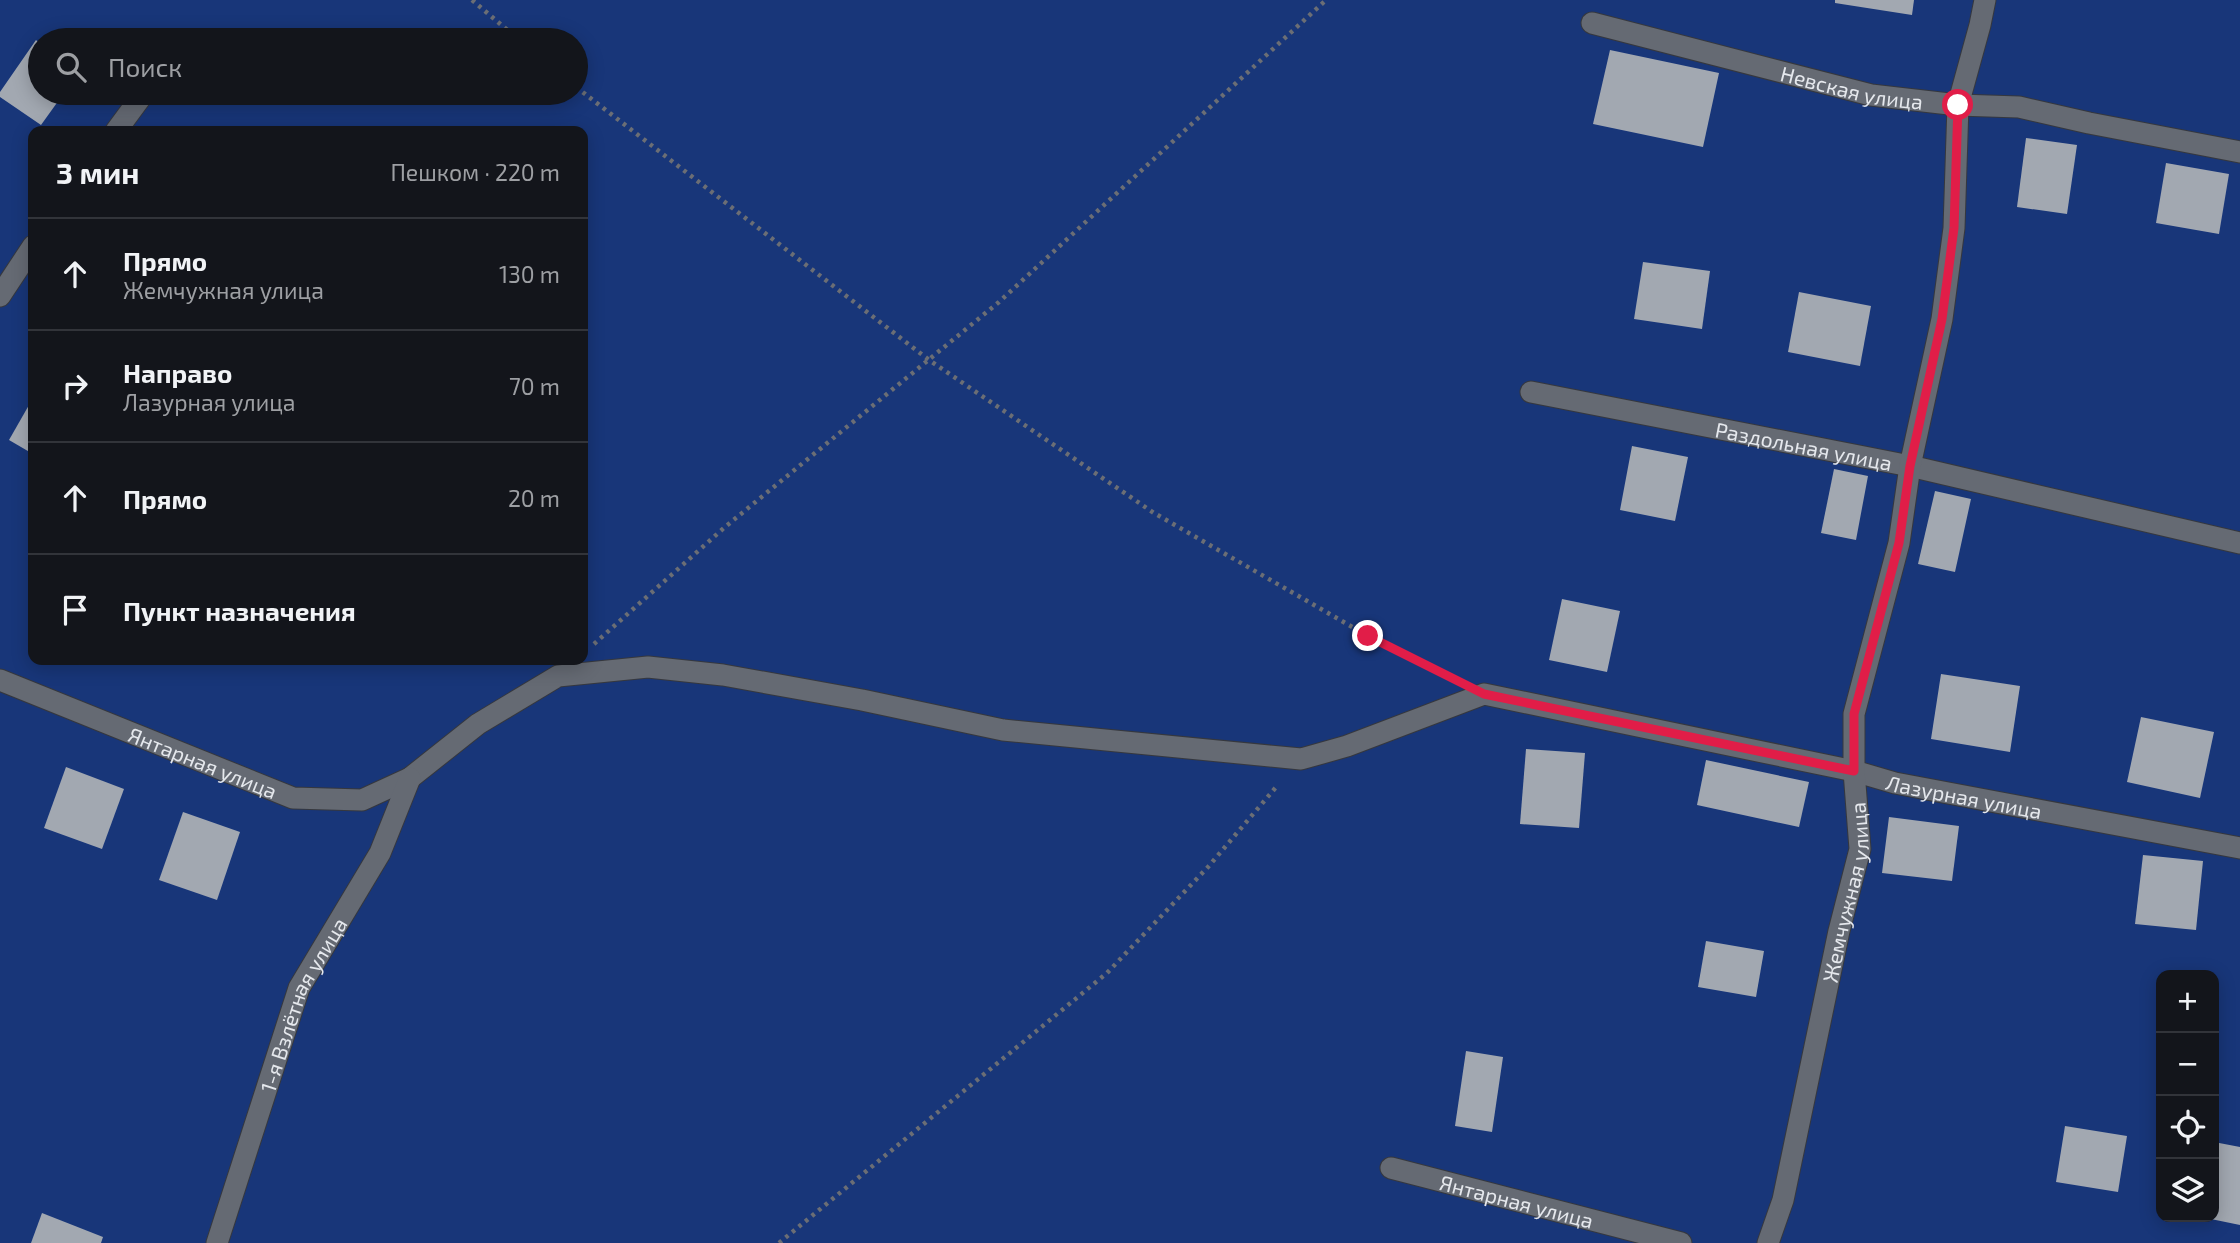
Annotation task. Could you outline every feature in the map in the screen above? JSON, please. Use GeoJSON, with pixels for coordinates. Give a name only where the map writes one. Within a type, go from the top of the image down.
{"type":"FeatureCollection","features":[{"type":"Feature","properties":{"kind":"street","name":"Жемчужная улица"},"geometry":{"type":"LineString","coordinates":[[1768,1243],[1783,1200],[1839,931],[1860,849],[1854,771],[1854,714],[1899,543],[1910,466],[1942,319],[1954,228],[1958,105],[1985,0]]}},
{"type":"Feature","properties":{"kind":"street","name":"Невская улица"},"geometry":{"type":"LineString","coordinates":[[1592,23],[1871,95],[1958,105],[2019,107],[2240,152]]}},
{"type":"Feature","properties":{"kind":"street"},"geometry":{"type":"LineString","coordinates":[[120,126],[135,105]]}},
{"type":"Feature","properties":{"kind":"street"},"geometry":{"type":"LineString","coordinates":[[0,296],[28,254]]}},
{"type":"Feature","properties":{"kind":"street","name":"Раздольная улица"},"geometry":{"type":"LineString","coordinates":[[1531,393],[1910,466],[2240,543]]}},
{"type":"Feature","properties":{"kind":"street","name":"Янтарная улица"},"geometry":{"type":"LineString","coordinates":[[0,680],[293,798],[362,800],[410,778],[478,724],[558,677],[648,667],[723,675],[837,695],[1003,730],[1301,758],[1347,746],[1484,694]]}},
{"type":"Feature","properties":{"kind":"street","name":"Лазурная улица"},"geometry":{"type":"LineString","coordinates":[[1484,694],[1854,771],[1895,783],[2240,848]]}},
{"type":"Feature","properties":{"kind":"street","name":"1-я Взлётная улица"},"geometry":{"type":"LineString","coordinates":[[217,1243],[299,988],[380,853],[410,778]]}},
{"type":"Feature","properties":{"kind":"street","name":"Янтарная улица"},"geometry":{"type":"LineString","coordinates":[[1391,1168],[1681,1243]]}},
{"type":"Feature","properties":{"kind":"path"},"geometry":{"type":"LineString","coordinates":[[472,0],[506,28]]}},
{"type":"Feature","properties":{"kind":"path"},"geometry":{"type":"LineString","coordinates":[[593,645],[725,527],[999,302],[1326,0]]}},
{"type":"Feature","properties":{"kind":"path"},"geometry":{"type":"LineString","coordinates":[[588,96],[929,360],[1154,513],[1368,636],[1484,694]]}},
{"type":"Feature","properties":{"kind":"path"},"geometry":{"type":"LineString","coordinates":[[779,1243],[1107,973],[1208,867],[1301,758]]}},
{"type":"Feature","properties":{"kind":"shaded area"},"geometry":{"type":"Polygon","coordinates":[[[0,0],[2240,0],[2240,1243],[0,1243],[0,0]]]}},
{"type":"Feature","properties":{"kind":"building"},"geometry":{"type":"Polygon","coordinates":[[[1835,0],[1914,0],[1912,15],[1835,3],[1835,0]]]}},
{"type":"Feature","properties":{"kind":"building"},"geometry":{"type":"Polygon","coordinates":[[[1610,50],[1719,73],[1703,147],[1593,124],[1610,50]]]}},
{"type":"Feature","properties":{"kind":"building"},"geometry":{"type":"Polygon","coordinates":[[[28,52],[28,105],[55,105],[41,125],[0,97],[0,92],[28,52]]]}},
{"type":"Feature","properties":{"kind":"building"},"geometry":{"type":"Polygon","coordinates":[[[2026,138],[2077,145],[2067,214],[2017,207],[2026,138]]]}},
{"type":"Feature","properties":{"kind":"building"},"geometry":{"type":"Polygon","coordinates":[[[2166,163],[2229,174],[2219,234],[2156,223],[2166,163]]]}},
{"type":"Feature","properties":{"kind":"building"},"geometry":{"type":"Polygon","coordinates":[[[1643,262],[1710,271],[1702,329],[1634,319],[1643,262]]]}},
{"type":"Feature","properties":{"kind":"building"},"geometry":{"type":"Polygon","coordinates":[[[1799,292],[1871,306],[1860,366],[1788,352],[1799,292]]]}},
{"type":"Feature","properties":{"kind":"building"},"geometry":{"type":"Polygon","coordinates":[[[28,407],[28,451],[9,440],[28,407]]]}},
{"type":"Feature","properties":{"kind":"building"},"geometry":{"type":"Polygon","coordinates":[[[1632,446],[1688,457],[1675,521],[1620,510],[1632,446]]]}},
{"type":"Feature","properties":{"kind":"building"},"geometry":{"type":"Polygon","coordinates":[[[1834,469],[1868,476],[1856,540],[1821,533],[1834,469]]]}},
{"type":"Feature","properties":{"kind":"building"},"geometry":{"type":"Polygon","coordinates":[[[1935,491],[1971,499],[1955,572],[1918,564],[1935,491]]]}},
{"type":"Feature","properties":{"kind":"building"},"geometry":{"type":"Polygon","coordinates":[[[1562,599],[1620,611],[1607,672],[1549,660],[1562,599]]]}},
{"type":"Feature","properties":{"kind":"building"},"geometry":{"type":"Polygon","coordinates":[[[1941,674],[2020,686],[2010,752],[1931,739],[1941,674]]]}},
{"type":"Feature","properties":{"kind":"building"},"geometry":{"type":"Polygon","coordinates":[[[2141,717],[2214,732],[2200,798],[2127,782],[2141,717]]]}},
{"type":"Feature","properties":{"kind":"building"},"geometry":{"type":"Polygon","coordinates":[[[1526,749],[1585,753],[1579,828],[1520,824],[1526,749]]]}},
{"type":"Feature","properties":{"kind":"building"},"geometry":{"type":"Polygon","coordinates":[[[1706,760],[1809,782],[1799,827],[1697,805],[1706,760]]]}},
{"type":"Feature","properties":{"kind":"building"},"geometry":{"type":"Polygon","coordinates":[[[66,767],[124,789],[102,849],[44,828],[66,767]]]}},
{"type":"Feature","properties":{"kind":"building"},"geometry":{"type":"Polygon","coordinates":[[[183,812],[240,832],[217,900],[159,880],[183,812]]]}},
{"type":"Feature","properties":{"kind":"building"},"geometry":{"type":"Polygon","coordinates":[[[1889,817],[1959,826],[1952,881],[1882,873],[1889,817]]]}},
{"type":"Feature","properties":{"kind":"building"},"geometry":{"type":"Polygon","coordinates":[[[2143,855],[2203,861],[2196,930],[2135,924],[2143,855]]]}},
{"type":"Feature","properties":{"kind":"building"},"geometry":{"type":"Polygon","coordinates":[[[1706,941],[1764,951],[1756,997],[1698,987],[1706,941]]]}},
{"type":"Feature","properties":{"kind":"building"},"geometry":{"type":"Polygon","coordinates":[[[1466,1051],[1503,1057],[1492,1132],[1455,1126],[1466,1051]]]}},
{"type":"Feature","properties":{"kind":"building"},"geometry":{"type":"Polygon","coordinates":[[[2065,1126],[2127,1136],[2118,1192],[2056,1182],[2065,1126]]]}},
{"type":"Feature","properties":{"kind":"building"},"geometry":{"type":"Polygon","coordinates":[[[2219,1143],[2240,1147],[2240,1225],[2219,1221],[2219,1143]]]}},
{"type":"Feature","properties":{"kind":"building"},"geometry":{"type":"Polygon","coordinates":[[[42,1213],[103,1237],[101,1243],[31,1243],[42,1213]]]}},
{"type":"Feature","properties":{"kind":"route"},"geometry":{"type":"LineString","coordinates":[[1368,636],[1484,694],[1854,771],[1854,714],[1899,543],[1910,466],[1942,319],[1954,228],[1958,105]]}}]}
